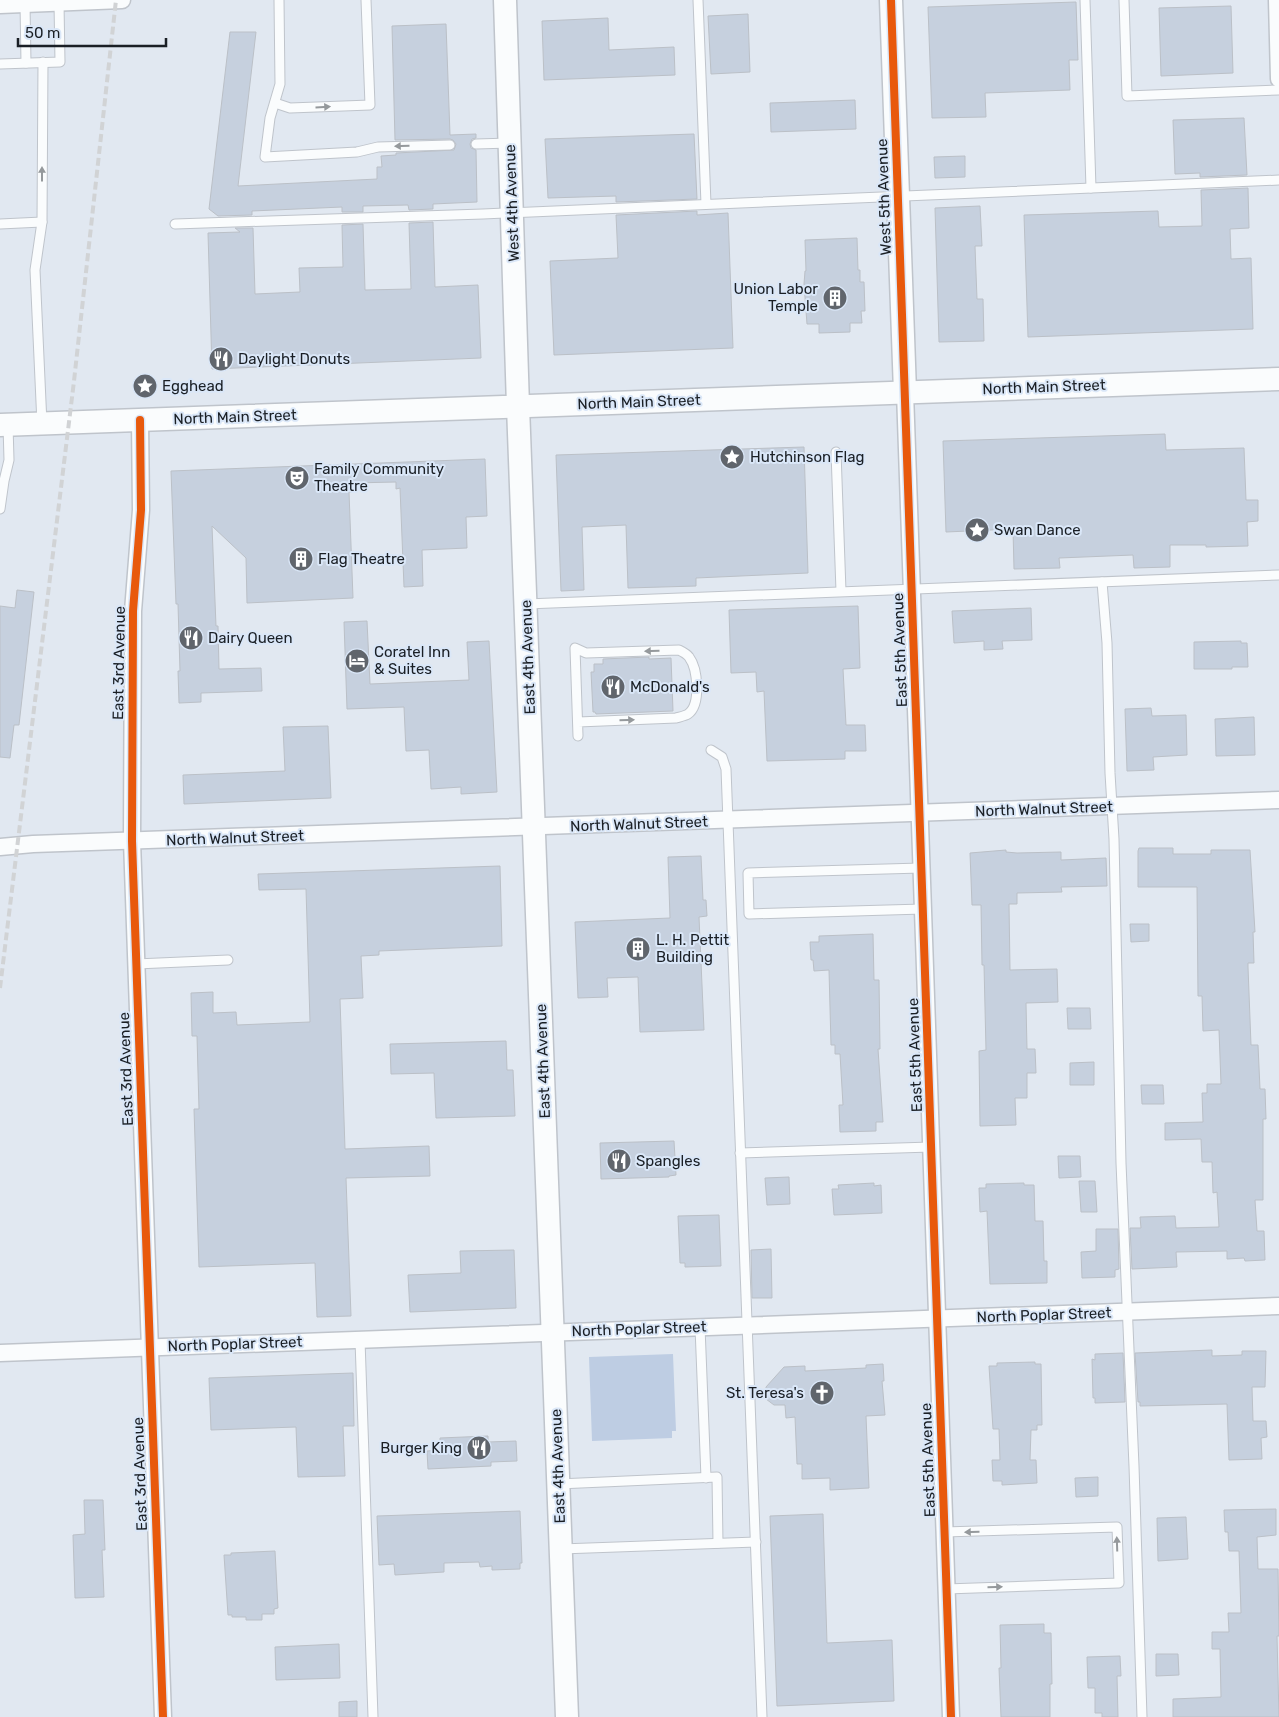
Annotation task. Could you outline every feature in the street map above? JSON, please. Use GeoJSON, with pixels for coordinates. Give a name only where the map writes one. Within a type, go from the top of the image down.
{"type":"FeatureCollection","features":[{"type":"Feature","properties":{"kind":"main road","name":"West 4th Avenue"},"geometry":{"type":"LineString","coordinates":[[505,0],[518,406]]}},
{"type":"Feature","properties":{"kind":"main road","name":"West 5th Avenue"},"geometry":{"type":"LineString","coordinates":[[891,0],[905,392]]}},
{"type":"Feature","properties":{"kind":"main road","name":"North Main Street"},"geometry":{"type":"LineString","coordinates":[[4,425],[1279,379]]}},
{"type":"Feature","properties":{"kind":"main road","name":"East 4th Avenue"},"geometry":{"type":"LineString","coordinates":[[518,406],[567,1717]]}},
{"type":"Feature","properties":{"kind":"street"},"geometry":{"type":"LineString","coordinates":[[0,5],[122,0]]}},
{"type":"Feature","properties":{"kind":"street"},"geometry":{"type":"LineString","coordinates":[[1276,0],[1279,79]]}},
{"type":"Feature","properties":{"kind":"street","name":"East 5th Avenue"},"geometry":{"type":"LineString","coordinates":[[905,392],[951,1717]]}},
{"type":"Feature","properties":{"kind":"street","name":"East 3rd Avenue"},"geometry":{"type":"LineString","coordinates":[[140,420],[141,510],[133,610],[132,841],[163,1717]]}},
{"type":"Feature","properties":{"kind":"street","name":"North Walnut Street"},"geometry":{"type":"LineString","coordinates":[[0,848],[33,844],[535,828],[1279,800]]}},
{"type":"Feature","properties":{"kind":"street","name":"North Poplar Street"},"geometry":{"type":"LineString","coordinates":[[0,1353],[1279,1306]]}},
{"type":"Feature","properties":{"kind":"lane"},"geometry":{"type":"LineString","coordinates":[[279,0],[280,84],[270,118],[265,157],[357,152],[378,147],[450,145]]}},
{"type":"Feature","properties":{"kind":"lane"},"geometry":{"type":"LineString","coordinates":[[275,103],[290,108],[370,105],[366,0]]}},
{"type":"Feature","properties":{"kind":"lane"},"geometry":{"type":"LineString","coordinates":[[698,0],[706,204]]}},
{"type":"Feature","properties":{"kind":"lane"},"geometry":{"type":"LineString","coordinates":[[1085,0],[1090,188]]}},
{"type":"Feature","properties":{"kind":"lane"},"geometry":{"type":"LineString","coordinates":[[1124,0],[1127,96],[1279,90]]}},
{"type":"Feature","properties":{"kind":"lane"},"geometry":{"type":"LineString","coordinates":[[0,64],[60,62],[59,3]]}},
{"type":"Feature","properties":{"kind":"lane"},"geometry":{"type":"LineString","coordinates":[[25,4],[26,63]]}},
{"type":"Feature","properties":{"kind":"lane"},"geometry":{"type":"LineString","coordinates":[[42,424],[35,270],[42,222],[43,62]]}},
{"type":"Feature","properties":{"kind":"lane"},"geometry":{"type":"LineString","coordinates":[[476,144],[510,143]]}},
{"type":"Feature","properties":{"kind":"lane"},"geometry":{"type":"LineString","coordinates":[[175,224],[512,213],[1279,180]]}},
{"type":"Feature","properties":{"kind":"lane"},"geometry":{"type":"LineString","coordinates":[[0,224],[42,222]]}},
{"type":"Feature","properties":{"kind":"lane"},"geometry":{"type":"LineString","coordinates":[[0,509],[9,460],[4,425]]}},
{"type":"Feature","properties":{"kind":"lane"},"geometry":{"type":"LineString","coordinates":[[836,452],[841,591]]}},
{"type":"Feature","properties":{"kind":"lane"},"geometry":{"type":"LineString","coordinates":[[526,604],[1279,574]]}},
{"type":"Feature","properties":{"kind":"lane"},"geometry":{"type":"LineString","coordinates":[[1102,582],[1107,643],[1121,1163],[1142,1717]]}},
{"type":"Feature","properties":{"kind":"lane"},"geometry":{"type":"LineString","coordinates":[[578,722],[676,718],[687,715],[695,704],[694,667],[688,656],[680,650],[586,653],[575,648],[578,736]]}},
{"type":"Feature","properties":{"kind":"lane"},"geometry":{"type":"LineString","coordinates":[[711,750],[722,757],[726,769],[762,1717]]}},
{"type":"Feature","properties":{"kind":"lane"},"geometry":{"type":"LineString","coordinates":[[921,868],[748,873],[749,914],[923,909]]}},
{"type":"Feature","properties":{"kind":"lane"},"geometry":{"type":"LineString","coordinates":[[136,964],[228,960]]}},
{"type":"Feature","properties":{"kind":"lane"},"geometry":{"type":"LineString","coordinates":[[740,1153],[932,1147]]}},
{"type":"Feature","properties":{"kind":"lane"},"geometry":{"type":"LineString","coordinates":[[700,1327],[706,1478]]}},
{"type":"Feature","properties":{"kind":"lane"},"geometry":{"type":"LineString","coordinates":[[360,1340],[373,1717]]}},
{"type":"Feature","properties":{"kind":"lane"},"geometry":{"type":"LineString","coordinates":[[558,1484],[716,1477],[718,1543]]}},
{"type":"Feature","properties":{"kind":"lane"},"geometry":{"type":"LineString","coordinates":[[944,1532],[1117,1527],[1119,1583],[946,1588]]}},
{"type":"Feature","properties":{"kind":"lane"},"geometry":{"type":"LineString","coordinates":[[560,1549],[756,1542]]}},
{"type":"Feature","properties":{"kind":"shaded area"},"geometry":{"type":"Polygon","coordinates":[[[673,1354],[676,1431],[672,1431],[672,1438],[592,1441],[589,1357],[673,1354]]]}},
{"type":"Feature","properties":{"kind":"building"},"geometry":{"type":"Polygon","coordinates":[[[1076,2],[1078,60],[1069,60],[1070,90],[985,93],[986,117],[932,118],[928,7],[1076,2]]]}},
{"type":"Feature","properties":{"kind":"building"},"geometry":{"type":"Polygon","coordinates":[[[1231,6],[1233,73],[1161,76],[1159,8],[1231,6]]]}},
{"type":"Feature","properties":{"kind":"building"},"geometry":{"type":"Polygon","coordinates":[[[748,14],[750,72],[711,74],[708,16],[748,14]]]}},
{"type":"Feature","properties":{"kind":"building"},"geometry":{"type":"Polygon","coordinates":[[[608,18],[609,50],[674,47],[675,75],[544,80],[542,21],[608,18]]]}},
{"type":"Feature","properties":{"kind":"building"},"geometry":{"type":"Polygon","coordinates":[[[446,24],[450,135],[476,134],[476,138],[472,139],[470,144],[471,148],[476,150],[477,202],[433,204],[433,209],[409,210],[408,205],[363,206],[363,212],[342,212],[342,207],[252,211],[252,215],[218,216],[209,209],[230,32],[256,32],[238,186],[377,179],[377,167],[382,167],[381,156],[396,155],[396,153],[454,150],[456,144],[450,139],[395,140],[392,26],[446,24]]]}},
{"type":"Feature","properties":{"kind":"building"},"geometry":{"type":"Polygon","coordinates":[[[855,100],[856,129],[771,132],[770,103],[855,100]]]}},
{"type":"Feature","properties":{"kind":"building"},"geometry":{"type":"Polygon","coordinates":[[[1244,118],[1247,175],[1200,177],[1200,173],[1175,174],[1173,120],[1244,118]]]}},
{"type":"Feature","properties":{"kind":"building"},"geometry":{"type":"Polygon","coordinates":[[[694,134],[697,199],[616,202],[616,196],[548,198],[545,139],[694,134]]]}},
{"type":"Feature","properties":{"kind":"building"},"geometry":{"type":"Polygon","coordinates":[[[965,156],[965,177],[935,178],[934,157],[965,156]]]}},
{"type":"Feature","properties":{"kind":"building"},"geometry":{"type":"Polygon","coordinates":[[[1248,188],[1249,228],[1230,229],[1231,259],[1251,258],[1253,329],[1028,337],[1024,215],[1158,211],[1159,227],[1202,226],[1201,190],[1248,188]]]}},
{"type":"Feature","properties":{"kind":"building"},"geometry":{"type":"Polygon","coordinates":[[[980,206],[982,246],[975,246],[977,299],[983,299],[984,341],[939,342],[935,208],[980,206]]]}},
{"type":"Feature","properties":{"kind":"building"},"geometry":{"type":"Polygon","coordinates":[[[697,211],[697,215],[728,213],[733,348],[554,355],[550,261],[618,258],[616,215],[697,211]]]}},
{"type":"Feature","properties":{"kind":"building"},"geometry":{"type":"Polygon","coordinates":[[[433,222],[435,287],[478,285],[481,358],[212,369],[208,233],[240,232],[235,228],[253,228],[255,294],[300,292],[299,268],[343,267],[342,225],[363,224],[365,290],[411,289],[409,223],[433,222]]]}},
{"type":"Feature","properties":{"kind":"building","name":"Union Labor Temple"},"geometry":{"type":"Polygon","coordinates":[[[857,238],[858,270],[860,270],[860,282],[864,282],[865,311],[861,311],[862,323],[850,323],[850,332],[819,333],[819,324],[807,324],[804,284],[806,271],[805,240],[857,238]]]}},
{"type":"Feature","properties":{"kind":"building"},"geometry":{"type":"Polygon","coordinates":[[[1165,434],[1166,450],[1244,448],[1246,500],[1258,500],[1258,521],[1247,522],[1248,546],[1206,547],[1206,545],[1170,545],[1170,567],[1134,568],[1133,555],[1059,558],[1060,568],[1014,569],[1013,529],[946,532],[943,441],[1165,434]]]}},
{"type":"Feature","properties":{"kind":"building"},"geometry":{"type":"Polygon","coordinates":[[[804,447],[808,573],[696,578],[696,586],[628,588],[626,525],[582,527],[584,590],[561,591],[556,455],[804,447]]]}},
{"type":"Feature","properties":{"kind":"building"},"geometry":{"type":"Polygon","coordinates":[[[485,459],[487,516],[466,517],[467,548],[422,550],[423,586],[404,587],[400,488],[396,489],[396,482],[352,483],[353,492],[349,492],[353,598],[247,603],[246,558],[212,526],[219,669],[261,668],[262,691],[201,693],[201,702],[179,703],[178,604],[176,604],[171,471],[485,459]]]}},
{"type":"Feature","properties":{"kind":"building"},"geometry":{"type":"Polygon","coordinates":[[[17,590],[34,592],[19,725],[14,725],[10,758],[0,757],[0,606],[15,608],[17,590]]]}},
{"type":"Feature","properties":{"kind":"building"},"geometry":{"type":"Polygon","coordinates":[[[858,606],[860,668],[843,669],[846,725],[865,725],[866,751],[845,751],[845,759],[767,761],[764,691],[757,692],[756,672],[731,673],[729,610],[858,606]]]}},
{"type":"Feature","properties":{"kind":"building"},"geometry":{"type":"Polygon","coordinates":[[[1031,608],[1032,640],[1002,641],[1003,649],[984,650],[984,641],[954,643],[952,611],[1031,608]]]}},
{"type":"Feature","properties":{"kind":"building"},"geometry":{"type":"Polygon","coordinates":[[[367,621],[370,684],[469,680],[467,642],[489,641],[497,792],[461,794],[461,787],[431,789],[429,750],[406,751],[404,707],[347,709],[344,622],[367,621]]]}},
{"type":"Feature","properties":{"kind":"building"},"geometry":{"type":"Polygon","coordinates":[[[1241,641],[1241,643],[1247,643],[1248,667],[1194,669],[1194,642],[1241,641]]]}},
{"type":"Feature","properties":{"kind":"building"},"geometry":{"type":"Polygon","coordinates":[[[649,657],[649,659],[671,658],[673,711],[596,714],[593,712],[591,672],[594,672],[594,664],[603,664],[603,659],[649,657]]]}},
{"type":"Feature","properties":{"kind":"building"},"geometry":{"type":"Polygon","coordinates":[[[1151,708],[1152,716],[1186,715],[1187,755],[1153,757],[1154,770],[1127,771],[1125,709],[1151,708]]]}},
{"type":"Feature","properties":{"kind":"building"},"geometry":{"type":"Polygon","coordinates":[[[1254,717],[1255,755],[1216,756],[1215,719],[1254,717]]]}},
{"type":"Feature","properties":{"kind":"building"},"geometry":{"type":"Polygon","coordinates":[[[328,726],[331,798],[184,804],[183,775],[285,771],[283,727],[328,726]]]}},
{"type":"Feature","properties":{"kind":"building"},"geometry":{"type":"Polygon","coordinates":[[[1139,848],[1173,848],[1173,854],[1211,854],[1211,850],[1250,850],[1255,932],[1253,932],[1254,963],[1248,963],[1251,1045],[1258,1045],[1260,1089],[1265,1089],[1266,1119],[1263,1119],[1263,1200],[1255,1200],[1257,1231],[1264,1231],[1265,1260],[1245,1261],[1244,1258],[1227,1259],[1227,1251],[1176,1252],[1177,1267],[1132,1269],[1130,1228],[1141,1228],[1140,1217],[1175,1216],[1176,1228],[1219,1227],[1217,1192],[1213,1193],[1212,1162],[1202,1162],[1201,1139],[1165,1140],[1165,1123],[1203,1122],[1202,1093],[1207,1093],[1207,1084],[1221,1084],[1219,1030],[1203,1031],[1202,996],[1198,996],[1197,887],[1138,887],[1139,848]]]}},
{"type":"Feature","properties":{"kind":"building"},"geometry":{"type":"Polygon","coordinates":[[[1006,850],[1006,852],[1017,853],[1061,852],[1061,860],[1106,858],[1107,886],[1061,887],[1062,892],[1017,893],[1017,904],[1009,904],[1010,970],[1057,969],[1058,1002],[1026,1003],[1027,1049],[1035,1049],[1036,1073],[1027,1073],[1027,1098],[1015,1098],[1016,1125],[980,1126],[979,1051],[986,1050],[984,965],[982,965],[981,905],[972,905],[970,853],[1006,850]]]}},
{"type":"Feature","properties":{"kind":"building","name":"L. H. Pettit Building"},"geometry":{"type":"Polygon","coordinates":[[[701,856],[703,900],[706,900],[707,916],[699,917],[704,1030],[640,1032],[638,977],[607,978],[608,997],[578,998],[575,922],[670,918],[668,857],[701,856]]]}},
{"type":"Feature","properties":{"kind":"building"},"geometry":{"type":"Polygon","coordinates":[[[500,866],[502,946],[379,951],[379,955],[361,956],[363,998],[340,999],[345,1149],[429,1146],[430,1176],[346,1178],[351,1316],[317,1317],[315,1263],[199,1267],[194,1109],[199,1109],[197,1036],[192,1036],[191,993],[213,992],[213,1013],[236,1012],[237,1025],[310,1022],[306,889],[259,890],[258,874],[500,866]]]}},
{"type":"Feature","properties":{"kind":"building"},"geometry":{"type":"Polygon","coordinates":[[[1130,924],[1149,924],[1149,941],[1131,942],[1130,924]]]}},
{"type":"Feature","properties":{"kind":"building"},"geometry":{"type":"Polygon","coordinates":[[[873,934],[874,980],[879,980],[880,1049],[878,1049],[883,1122],[876,1122],[876,1131],[840,1132],[839,1105],[843,1105],[840,1054],[835,1054],[835,1045],[831,1045],[829,970],[814,971],[810,942],[819,942],[819,936],[873,934]]]}},
{"type":"Feature","properties":{"kind":"building"},"geometry":{"type":"Polygon","coordinates":[[[1067,1008],[1090,1008],[1091,1029],[1068,1029],[1067,1008]]]}},
{"type":"Feature","properties":{"kind":"building"},"geometry":{"type":"Polygon","coordinates":[[[506,1041],[507,1070],[513,1070],[515,1116],[436,1118],[434,1073],[391,1074],[390,1044],[506,1041]]]}},
{"type":"Feature","properties":{"kind":"building"},"geometry":{"type":"Polygon","coordinates":[[[1094,1062],[1094,1085],[1070,1085],[1070,1063],[1094,1062]]]}},
{"type":"Feature","properties":{"kind":"building"},"geometry":{"type":"Polygon","coordinates":[[[1141,1085],[1163,1085],[1164,1104],[1142,1104],[1141,1085]]]}},
{"type":"Feature","properties":{"kind":"building"},"geometry":{"type":"Polygon","coordinates":[[[674,1141],[676,1175],[669,1177],[601,1179],[600,1143],[674,1141]]]}},
{"type":"Feature","properties":{"kind":"building"},"geometry":{"type":"Polygon","coordinates":[[[1058,1156],[1080,1156],[1081,1177],[1059,1178],[1058,1156]]]}},
{"type":"Feature","properties":{"kind":"building"},"geometry":{"type":"Polygon","coordinates":[[[789,1177],[790,1204],[767,1205],[765,1178],[789,1177]]]}},
{"type":"Feature","properties":{"kind":"building"},"geometry":{"type":"Polygon","coordinates":[[[1079,1181],[1095,1181],[1097,1212],[1081,1212],[1079,1181]]]}},
{"type":"Feature","properties":{"kind":"building"},"geometry":{"type":"Polygon","coordinates":[[[874,1183],[874,1186],[881,1185],[882,1213],[834,1215],[832,1189],[839,1189],[838,1185],[874,1183]]]}},
{"type":"Feature","properties":{"kind":"building"},"geometry":{"type":"Polygon","coordinates":[[[1024,1183],[1024,1185],[1034,1185],[1035,1221],[1043,1221],[1044,1261],[1047,1261],[1047,1283],[990,1284],[987,1211],[980,1212],[979,1188],[986,1188],[986,1184],[1024,1183]]]}},
{"type":"Feature","properties":{"kind":"building"},"geometry":{"type":"Polygon","coordinates":[[[719,1215],[721,1266],[685,1267],[685,1263],[680,1263],[678,1216],[719,1215]]]}},
{"type":"Feature","properties":{"kind":"building"},"geometry":{"type":"Polygon","coordinates":[[[1096,1229],[1118,1229],[1119,1269],[1115,1270],[1115,1277],[1082,1278],[1081,1252],[1096,1251],[1096,1229]]]}},
{"type":"Feature","properties":{"kind":"building"},"geometry":{"type":"Polygon","coordinates":[[[771,1249],[772,1298],[752,1298],[751,1250],[771,1249]]]}},
{"type":"Feature","properties":{"kind":"building"},"geometry":{"type":"Polygon","coordinates":[[[514,1250],[516,1308],[410,1312],[408,1275],[461,1273],[460,1251],[514,1250]]]}},
{"type":"Feature","properties":{"kind":"building"},"geometry":{"type":"Polygon","coordinates":[[[1212,1350],[1212,1356],[1242,1355],[1242,1351],[1266,1351],[1265,1387],[1252,1387],[1253,1421],[1266,1421],[1267,1437],[1261,1438],[1262,1459],[1229,1460],[1227,1404],[1140,1406],[1140,1402],[1138,1402],[1135,1353],[1212,1350]]]}},
{"type":"Feature","properties":{"kind":"building"},"geometry":{"type":"Polygon","coordinates":[[[1123,1353],[1125,1402],[1095,1403],[1095,1398],[1093,1398],[1092,1359],[1095,1360],[1095,1354],[1123,1353]]]}},
{"type":"Feature","properties":{"kind":"building"},"geometry":{"type":"Polygon","coordinates":[[[1035,1362],[1035,1364],[1041,1364],[1042,1425],[1037,1425],[1037,1430],[1031,1430],[1030,1460],[1036,1460],[1037,1483],[1002,1485],[1002,1481],[993,1481],[992,1460],[1000,1460],[999,1429],[993,1429],[989,1366],[997,1366],[997,1363],[1035,1362]]]}},
{"type":"Feature","properties":{"kind":"building"},"geometry":{"type":"Polygon","coordinates":[[[883,1364],[884,1381],[882,1381],[885,1415],[866,1416],[869,1488],[830,1490],[830,1478],[802,1479],[802,1464],[797,1464],[795,1417],[786,1418],[785,1405],[774,1405],[766,1399],[766,1387],[784,1367],[805,1366],[805,1371],[866,1368],[866,1365],[883,1364]]]}},
{"type":"Feature","properties":{"kind":"building"},"geometry":{"type":"Polygon","coordinates":[[[353,1373],[354,1426],[343,1426],[345,1476],[298,1477],[296,1427],[211,1430],[209,1378],[353,1373]]]}},
{"type":"Feature","properties":{"kind":"building"},"geometry":{"type":"Polygon","coordinates":[[[488,1436],[488,1442],[516,1441],[517,1461],[491,1462],[491,1466],[428,1469],[427,1451],[440,1450],[440,1438],[488,1436]]]}},
{"type":"Feature","properties":{"kind":"building"},"geometry":{"type":"Polygon","coordinates":[[[1098,1477],[1098,1496],[1076,1497],[1075,1478],[1098,1477]]]}},
{"type":"Feature","properties":{"kind":"building"},"geometry":{"type":"Polygon","coordinates":[[[84,1500],[103,1500],[105,1550],[102,1550],[104,1597],[75,1598],[73,1535],[85,1534],[84,1500]]]}},
{"type":"Feature","properties":{"kind":"building"},"geometry":{"type":"Polygon","coordinates":[[[1276,1509],[1276,1535],[1257,1537],[1258,1569],[1278,1569],[1279,1717],[1173,1717],[1173,1699],[1221,1697],[1220,1649],[1212,1649],[1212,1632],[1229,1632],[1228,1613],[1241,1613],[1239,1551],[1229,1551],[1228,1532],[1225,1532],[1224,1510],[1276,1509]]]}},
{"type":"Feature","properties":{"kind":"building"},"geometry":{"type":"Polygon","coordinates":[[[520,1511],[522,1563],[520,1563],[520,1569],[492,1570],[492,1566],[480,1567],[479,1562],[444,1563],[444,1572],[395,1575],[394,1564],[379,1565],[377,1516],[520,1511]]]}},
{"type":"Feature","properties":{"kind":"building"},"geometry":{"type":"Polygon","coordinates":[[[823,1514],[827,1643],[892,1640],[894,1701],[777,1706],[770,1516],[823,1514]]]}},
{"type":"Feature","properties":{"kind":"building"},"geometry":{"type":"Polygon","coordinates":[[[1186,1517],[1188,1559],[1158,1561],[1157,1518],[1186,1517]]]}},
{"type":"Feature","properties":{"kind":"building"},"geometry":{"type":"Polygon","coordinates":[[[275,1551],[278,1608],[274,1609],[274,1614],[262,1614],[262,1620],[246,1620],[246,1617],[232,1617],[232,1615],[228,1615],[224,1555],[275,1551]]]}},
{"type":"Feature","properties":{"kind":"building"},"geometry":{"type":"Polygon","coordinates":[[[1044,1624],[1044,1633],[1051,1633],[1052,1684],[1050,1684],[1050,1717],[1001,1717],[1000,1625],[1044,1624]]]}},
{"type":"Feature","properties":{"kind":"building"},"geometry":{"type":"Polygon","coordinates":[[[339,1644],[340,1678],[276,1680],[275,1647],[339,1644]]]}},
{"type":"Feature","properties":{"kind":"building"},"geometry":{"type":"Polygon","coordinates":[[[1156,1654],[1178,1654],[1179,1675],[1156,1676],[1156,1654]]]}},
{"type":"Feature","properties":{"kind":"building"},"geometry":{"type":"Polygon","coordinates":[[[1120,1656],[1121,1676],[1117,1676],[1118,1717],[1102,1717],[1102,1713],[1095,1713],[1095,1688],[1088,1688],[1087,1657],[1120,1656]]]}},
{"type":"Feature","properties":{"kind":"building"},"geometry":{"type":"Polygon","coordinates":[[[357,1701],[357,1717],[339,1717],[339,1702],[357,1701]]]}},
{"type":"Feature","properties":{"kind":"railway"},"geometry":{"type":"LineString","coordinates":[[0,988],[74,381],[116,0]]}},
{"type":"Feature","properties":{"kind":"cycle path"},"geometry":{"type":"LineString","coordinates":[[891,0],[951,1717]]}},
{"type":"Feature","properties":{"kind":"cycle path"},"geometry":{"type":"LineString","coordinates":[[140,420],[141,510],[133,611],[132,841],[163,1717]]}},
{"type":"Feature","properties":{"kind":"place","name":"Union Labor Temple"},"geometry":{"type":"Point","coordinates":[835,298]}},
{"type":"Feature","properties":{"kind":"place","name":"Daylight Donuts"},"geometry":{"type":"Point","coordinates":[221,359]}},
{"type":"Feature","properties":{"kind":"place","name":"Egghead"},"geometry":{"type":"Point","coordinates":[145,386]}},
{"type":"Feature","properties":{"kind":"place","name":"Hutchinson Flag"},"geometry":{"type":"Point","coordinates":[732,457]}},
{"type":"Feature","properties":{"kind":"place","name":"Family Community Theatre"},"geometry":{"type":"Point","coordinates":[297,478]}},
{"type":"Feature","properties":{"kind":"place","name":"Swan Dance"},"geometry":{"type":"Point","coordinates":[977,530]}},
{"type":"Feature","properties":{"kind":"place","name":"Flag Theatre"},"geometry":{"type":"Point","coordinates":[301,559]}},
{"type":"Feature","properties":{"kind":"place","name":"Dairy Queen"},"geometry":{"type":"Point","coordinates":[191,638]}},
{"type":"Feature","properties":{"kind":"place","name":"Coratel Inn & Suites"},"geometry":{"type":"Point","coordinates":[357,661]}},
{"type":"Feature","properties":{"kind":"place","name":"McDonald's"},"geometry":{"type":"Point","coordinates":[613,687]}},
{"type":"Feature","properties":{"kind":"place","name":"L. H. Pettit Building"},"geometry":{"type":"Point","coordinates":[638,949]}},
{"type":"Feature","properties":{"kind":"place","name":"Spangles"},"geometry":{"type":"Point","coordinates":[619,1161]}},
{"type":"Feature","properties":{"kind":"place","name":"St. Teresa's"},"geometry":{"type":"Point","coordinates":[822,1393]}},
{"type":"Feature","properties":{"kind":"place","name":"Burger King"},"geometry":{"type":"Point","coordinates":[479,1448]}}]}
